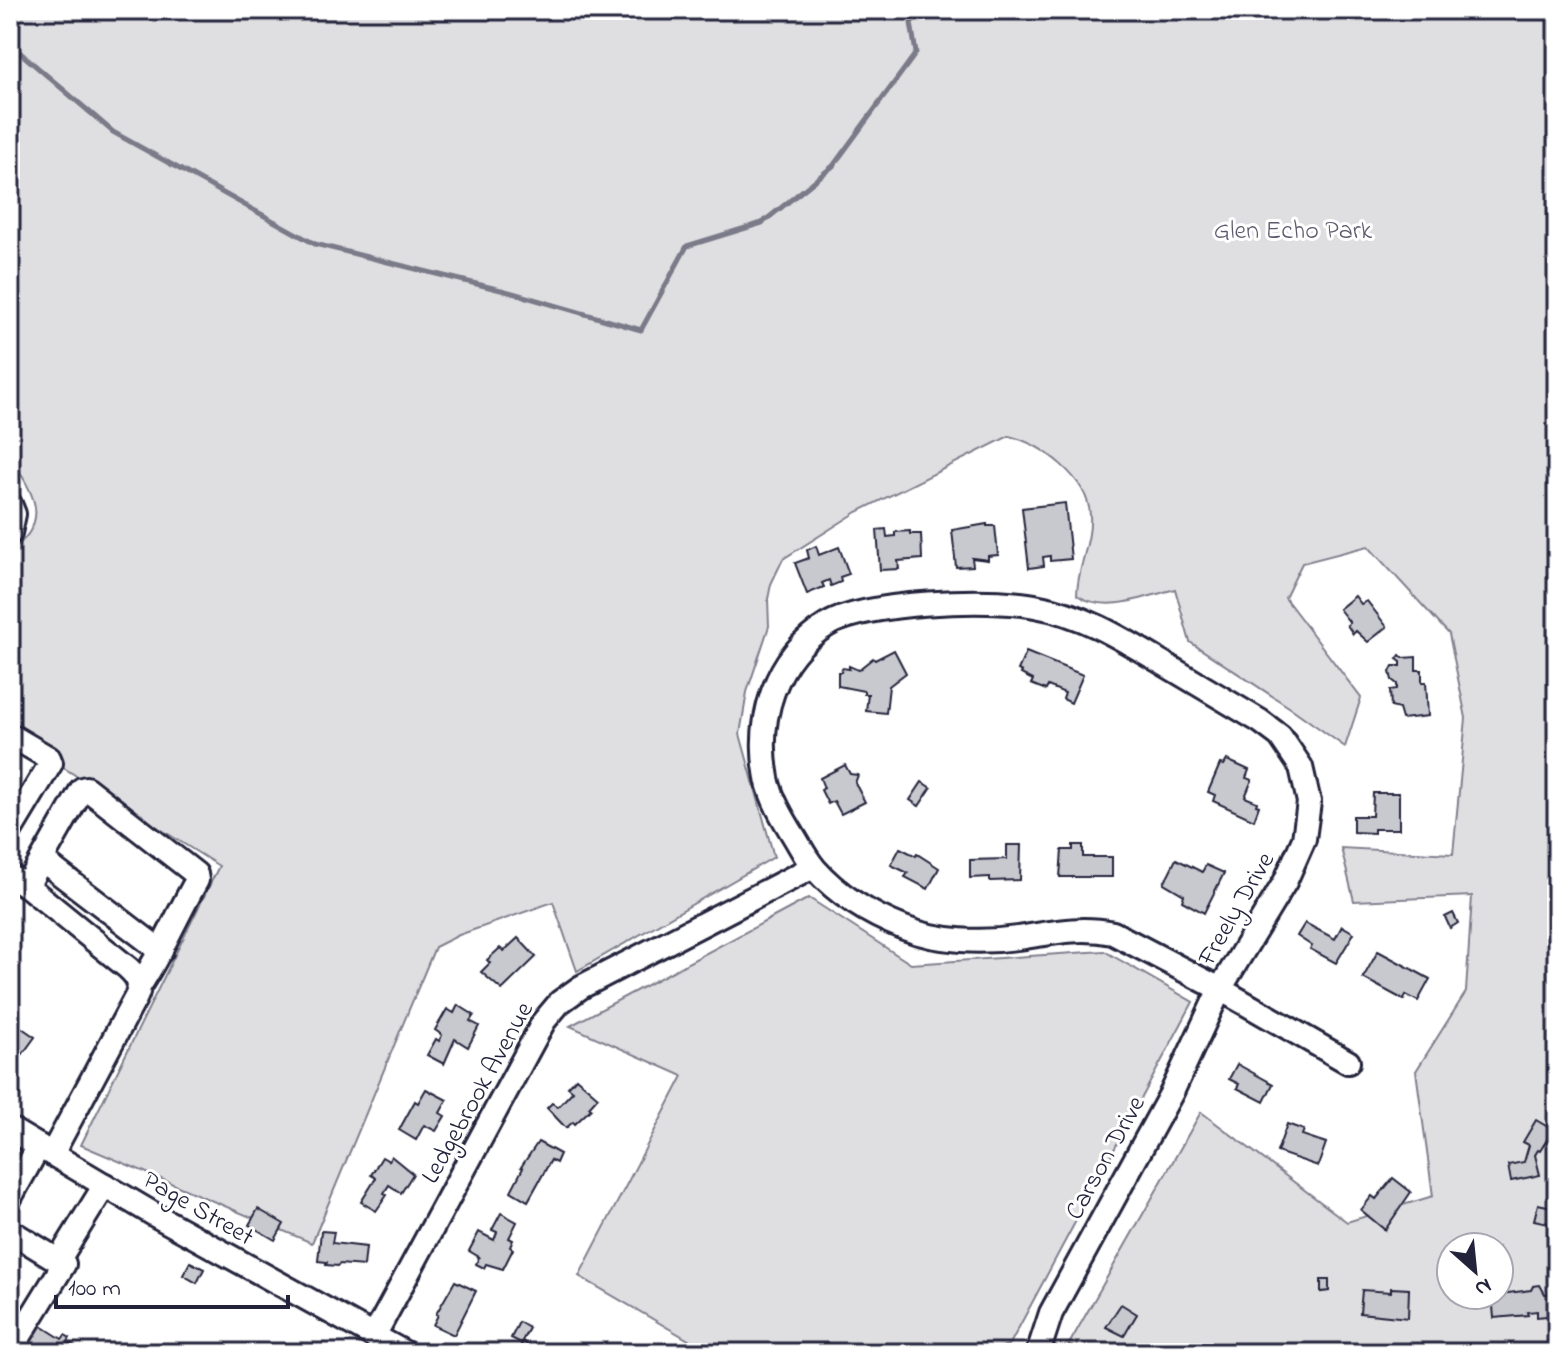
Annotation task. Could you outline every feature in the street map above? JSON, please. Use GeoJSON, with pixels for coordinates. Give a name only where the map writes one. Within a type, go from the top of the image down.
{"type":"FeatureCollection","features":[{"type":"Feature","properties":{"kind":"street"},"geometry":{"type":"LineString","coordinates":[[10,504],[14,514],[10,533]]}},
{"type":"Feature","properties":{"kind":"street","name":"Freely Drive"},"geometry":{"type":"LineString","coordinates":[[1008,602],[1066,613],[1107,630],[1280,736],[1301,767],[1309,802],[1304,839],[1285,882],[1220,989],[1134,942],[1094,929],[1068,929],[978,941],[937,938],[908,930],[852,901],[813,867],[776,803],[767,781],[764,727],[776,680],[789,659],[827,625],[847,616],[891,608],[1008,602]]}},
{"type":"Feature","properties":{"kind":"street"},"geometry":{"type":"LineString","coordinates":[[10,735],[51,760],[10,831]]}},
{"type":"Feature","properties":{"kind":"street"},"geometry":{"type":"LineString","coordinates":[[10,1198],[46,1150],[136,997],[197,880],[196,874],[89,788],[82,789],[42,860],[18,881],[128,968],[136,975],[140,985]]}},
{"type":"Feature","properties":{"kind":"street"},"geometry":{"type":"LineString","coordinates":[[42,860],[161,951]]}},
{"type":"Feature","properties":{"kind":"street","name":"Ledgebrook Avenue"},"geometry":{"type":"LineString","coordinates":[[374,1336],[544,1021],[560,1002],[581,987],[813,867]]}},
{"type":"Feature","properties":{"kind":"street"},"geometry":{"type":"LineString","coordinates":[[1220,989],[1348,1062]]}},
{"type":"Feature","properties":{"kind":"street","name":"Carson Drive"},"geometry":{"type":"LineString","coordinates":[[1038,1353],[1051,1313],[1172,1092],[1220,989]]}},
{"type":"Feature","properties":{"kind":"street","name":"Page Street"},"geometry":{"type":"LineString","coordinates":[[10,1129],[405,1353]]}},
{"type":"Feature","properties":{"kind":"street"},"geometry":{"type":"LineString","coordinates":[[58,1261],[105,1185]]}},
{"type":"Feature","properties":{"kind":"street"},"geometry":{"type":"LineString","coordinates":[[10,1231],[64,1264],[10,1352]]}},
{"type":"Feature","properties":{"kind":"green space","name":"Glen Echo Park"},"geometry":{"type":"Polygon","coordinates":[[[10,10],[1557,10],[1557,1353],[1064,1353],[1201,1112],[1347,1222],[1433,1196],[1416,1071],[1466,992],[1472,896],[1354,901],[1341,848],[1453,854],[1466,718],[1449,634],[1368,546],[1302,563],[1285,598],[1361,698],[1345,747],[1190,642],[1175,589],[1112,604],[1088,601],[1077,595],[1090,525],[1087,501],[1081,488],[1061,465],[1022,440],[1009,436],[857,512],[783,559],[771,584],[769,626],[747,692],[740,734],[774,857],[577,971],[553,902],[459,935],[435,947],[312,1243],[81,1145],[219,866],[10,734],[10,552],[24,540],[35,517],[35,506],[10,455],[10,10]]]}},
{"type":"Feature","properties":{"kind":"green space"},"geometry":{"type":"Polygon","coordinates":[[[809,898],[911,964],[1104,951],[1193,1002],[1010,1344],[987,1353],[711,1353],[579,1276],[683,1076],[570,1026],[809,898]]]}},
{"type":"Feature","properties":{"kind":"building"},"geometry":{"type":"Polygon","coordinates":[[[1065,503],[1071,559],[1050,561],[1050,556],[1043,557],[1044,566],[1029,568],[1022,508],[1065,503]]]}},
{"type":"Feature","properties":{"kind":"building"},"geometry":{"type":"Polygon","coordinates":[[[987,524],[995,526],[998,555],[988,556],[988,560],[972,558],[973,566],[956,567],[952,530],[987,524]]]}},
{"type":"Feature","properties":{"kind":"building"},"geometry":{"type":"Polygon","coordinates":[[[886,529],[887,537],[895,536],[895,532],[921,534],[922,559],[898,561],[899,569],[880,570],[877,530],[886,529]]]}},
{"type":"Feature","properties":{"kind":"building"},"geometry":{"type":"Polygon","coordinates":[[[816,546],[819,555],[839,547],[849,574],[840,577],[841,582],[831,586],[829,580],[822,583],[824,587],[807,594],[795,563],[809,558],[807,550],[816,546]]]}},
{"type":"Feature","properties":{"kind":"building"},"geometry":{"type":"Polygon","coordinates":[[[1355,596],[1361,604],[1367,601],[1387,627],[1368,642],[1356,631],[1353,634],[1347,625],[1350,623],[1339,609],[1355,596]]]}},
{"type":"Feature","properties":{"kind":"building"},"geometry":{"type":"Polygon","coordinates":[[[894,650],[906,673],[889,686],[886,713],[866,711],[868,694],[838,686],[838,672],[842,668],[849,669],[849,666],[858,670],[873,658],[875,660],[894,650]]]}},
{"type":"Feature","properties":{"kind":"building"},"geometry":{"type":"Polygon","coordinates":[[[1026,652],[1083,675],[1071,703],[1063,699],[1065,693],[1048,686],[1046,690],[1031,684],[1033,680],[1021,674],[1018,670],[1026,652]]]}},
{"type":"Feature","properties":{"kind":"building"},"geometry":{"type":"Polygon","coordinates":[[[1400,655],[1403,658],[1416,657],[1416,670],[1422,670],[1422,682],[1426,682],[1428,716],[1402,719],[1399,709],[1391,707],[1390,690],[1397,689],[1397,684],[1390,672],[1393,666],[1401,666],[1397,659],[1400,655]]]}},
{"type":"Feature","properties":{"kind":"building"},"geometry":{"type":"Polygon","coordinates":[[[1227,760],[1249,770],[1246,778],[1252,780],[1245,797],[1259,806],[1254,820],[1213,801],[1215,795],[1208,792],[1220,764],[1224,765],[1227,760]]]}},
{"type":"Feature","properties":{"kind":"building"},"geometry":{"type":"Polygon","coordinates":[[[845,765],[850,774],[858,775],[855,783],[865,802],[841,814],[834,801],[828,804],[821,790],[824,788],[820,778],[845,765]]]}},
{"type":"Feature","properties":{"kind":"building"},"geometry":{"type":"Polygon","coordinates":[[[922,782],[931,788],[919,806],[910,800],[922,782]]]}},
{"type":"Feature","properties":{"kind":"building"},"geometry":{"type":"Polygon","coordinates":[[[1373,793],[1399,793],[1399,829],[1353,832],[1353,816],[1372,816],[1373,793]]]}},
{"type":"Feature","properties":{"kind":"building"},"geometry":{"type":"Polygon","coordinates":[[[1007,845],[1021,845],[1020,880],[970,878],[970,860],[1007,859],[1007,845]]]}},
{"type":"Feature","properties":{"kind":"building"},"geometry":{"type":"Polygon","coordinates":[[[1073,845],[1083,845],[1083,857],[1112,857],[1112,877],[1060,877],[1062,850],[1073,850],[1073,845]]]}},
{"type":"Feature","properties":{"kind":"building"},"geometry":{"type":"Polygon","coordinates":[[[900,848],[917,854],[939,868],[928,889],[905,877],[908,873],[891,865],[900,848]]]}},
{"type":"Feature","properties":{"kind":"building"},"geometry":{"type":"Polygon","coordinates":[[[1176,859],[1202,872],[1206,865],[1224,873],[1204,913],[1182,901],[1184,895],[1164,883],[1176,859]]]}},
{"type":"Feature","properties":{"kind":"building"},"geometry":{"type":"Polygon","coordinates":[[[1453,913],[1458,923],[1450,928],[1445,917],[1453,913]]]}},
{"type":"Feature","properties":{"kind":"building"},"geometry":{"type":"Polygon","coordinates":[[[1305,923],[1335,939],[1342,926],[1354,933],[1336,963],[1310,949],[1312,946],[1297,936],[1305,923]]]}},
{"type":"Feature","properties":{"kind":"building"},"geometry":{"type":"Polygon","coordinates":[[[518,938],[536,957],[502,990],[481,972],[490,963],[487,960],[500,948],[504,951],[518,938]]]}},
{"type":"Feature","properties":{"kind":"building"},"geometry":{"type":"Polygon","coordinates":[[[1378,951],[1430,979],[1418,1001],[1406,995],[1404,1000],[1363,978],[1378,951]]]}},
{"type":"Feature","properties":{"kind":"building"},"geometry":{"type":"Polygon","coordinates":[[[458,1005],[474,1015],[470,1021],[479,1026],[468,1047],[455,1039],[444,1064],[427,1055],[442,1035],[435,1030],[447,1009],[454,1013],[458,1005]]]}},
{"type":"Feature","properties":{"kind":"building"},"geometry":{"type":"Polygon","coordinates":[[[19,1026],[35,1037],[19,1059],[10,1052],[10,1038],[19,1026]]]}},
{"type":"Feature","properties":{"kind":"building"},"geometry":{"type":"Polygon","coordinates":[[[1237,1064],[1273,1084],[1264,1102],[1237,1088],[1239,1084],[1229,1079],[1237,1064]]]}},
{"type":"Feature","properties":{"kind":"building"},"geometry":{"type":"Polygon","coordinates":[[[576,1078],[598,1097],[589,1107],[591,1109],[566,1128],[547,1108],[552,1103],[558,1107],[573,1091],[568,1087],[576,1078]]]}},
{"type":"Feature","properties":{"kind":"building"},"geometry":{"type":"Polygon","coordinates":[[[426,1089],[447,1100],[440,1113],[445,1116],[436,1131],[424,1125],[416,1140],[399,1130],[415,1101],[418,1103],[426,1089]]]}},
{"type":"Feature","properties":{"kind":"building"},"geometry":{"type":"Polygon","coordinates":[[[1536,1120],[1553,1130],[1535,1155],[1540,1175],[1511,1181],[1508,1165],[1524,1162],[1529,1145],[1523,1142],[1536,1120]]]}},
{"type":"Feature","properties":{"kind":"building"},"geometry":{"type":"Polygon","coordinates":[[[1287,1124],[1304,1130],[1302,1135],[1326,1143],[1318,1166],[1277,1152],[1287,1124]]]}},
{"type":"Feature","properties":{"kind":"building"},"geometry":{"type":"Polygon","coordinates":[[[538,1142],[560,1154],[556,1163],[551,1160],[528,1201],[511,1191],[521,1167],[538,1142]]]}},
{"type":"Feature","properties":{"kind":"building"},"geometry":{"type":"Polygon","coordinates":[[[391,1156],[413,1174],[401,1193],[389,1185],[384,1193],[387,1195],[376,1211],[361,1202],[376,1178],[371,1175],[382,1157],[389,1161],[391,1156]]]}},
{"type":"Feature","properties":{"kind":"building"},"geometry":{"type":"Polygon","coordinates":[[[1393,1178],[1411,1192],[1385,1230],[1361,1210],[1372,1196],[1376,1199],[1393,1178]]]}},
{"type":"Feature","properties":{"kind":"building"},"geometry":{"type":"Polygon","coordinates":[[[1538,1204],[1557,1208],[1557,1225],[1534,1220],[1538,1204]]]}},
{"type":"Feature","properties":{"kind":"building"},"geometry":{"type":"Polygon","coordinates":[[[258,1209],[284,1224],[275,1240],[249,1225],[258,1209]]]}},
{"type":"Feature","properties":{"kind":"building"},"geometry":{"type":"Polygon","coordinates":[[[501,1213],[517,1222],[509,1238],[513,1240],[510,1247],[513,1249],[503,1269],[486,1264],[484,1268],[476,1264],[479,1257],[469,1251],[479,1232],[494,1240],[497,1232],[492,1230],[501,1213]]]}},
{"type":"Feature","properties":{"kind":"building"},"geometry":{"type":"Polygon","coordinates":[[[321,1231],[334,1232],[332,1243],[366,1247],[364,1266],[326,1265],[327,1262],[318,1261],[321,1231]]]}},
{"type":"Feature","properties":{"kind":"building"},"geometry":{"type":"Polygon","coordinates":[[[190,1262],[204,1269],[197,1283],[183,1275],[190,1262]]]}},
{"type":"Feature","properties":{"kind":"building"},"geometry":{"type":"Polygon","coordinates":[[[1321,1280],[1329,1280],[1329,1291],[1321,1292],[1321,1280]]]}},
{"type":"Feature","properties":{"kind":"building"},"geometry":{"type":"Polygon","coordinates":[[[455,1281],[476,1291],[454,1335],[433,1325],[455,1281]]]}},
{"type":"Feature","properties":{"kind":"building"},"geometry":{"type":"Polygon","coordinates":[[[1540,1285],[1545,1294],[1557,1293],[1557,1315],[1537,1317],[1537,1311],[1527,1312],[1528,1315],[1494,1318],[1493,1311],[1515,1311],[1515,1292],[1531,1290],[1533,1286],[1540,1285]]]}},
{"type":"Feature","properties":{"kind":"building"},"geometry":{"type":"Polygon","coordinates":[[[1391,1288],[1409,1289],[1408,1318],[1360,1313],[1362,1290],[1391,1292],[1391,1288]]]}},
{"type":"Feature","properties":{"kind":"building"},"geometry":{"type":"Polygon","coordinates":[[[1121,1304],[1137,1314],[1124,1336],[1106,1327],[1121,1304]]]}},
{"type":"Feature","properties":{"kind":"building"},"geometry":{"type":"Polygon","coordinates":[[[10,1306],[25,1316],[10,1341],[10,1306]]]}},
{"type":"Feature","properties":{"kind":"building"},"geometry":{"type":"Polygon","coordinates":[[[519,1322],[529,1328],[521,1343],[511,1338],[519,1322]]]}},
{"type":"Feature","properties":{"kind":"building"},"geometry":{"type":"Polygon","coordinates":[[[37,1323],[62,1339],[65,1335],[70,1338],[68,1342],[85,1353],[18,1353],[37,1323]]]}},
{"type":"Feature","properties":{"kind":"building"},"geometry":{"type":"Polygon","coordinates":[[[523,1342],[543,1353],[511,1353],[523,1342]]]}},
{"type":"Feature","properties":{"kind":"waterway"},"geometry":{"type":"LineString","coordinates":[[10,44],[113,132],[315,244],[509,292],[641,330],[687,246],[762,223],[833,166],[916,53],[911,23],[920,10]]}}]}
